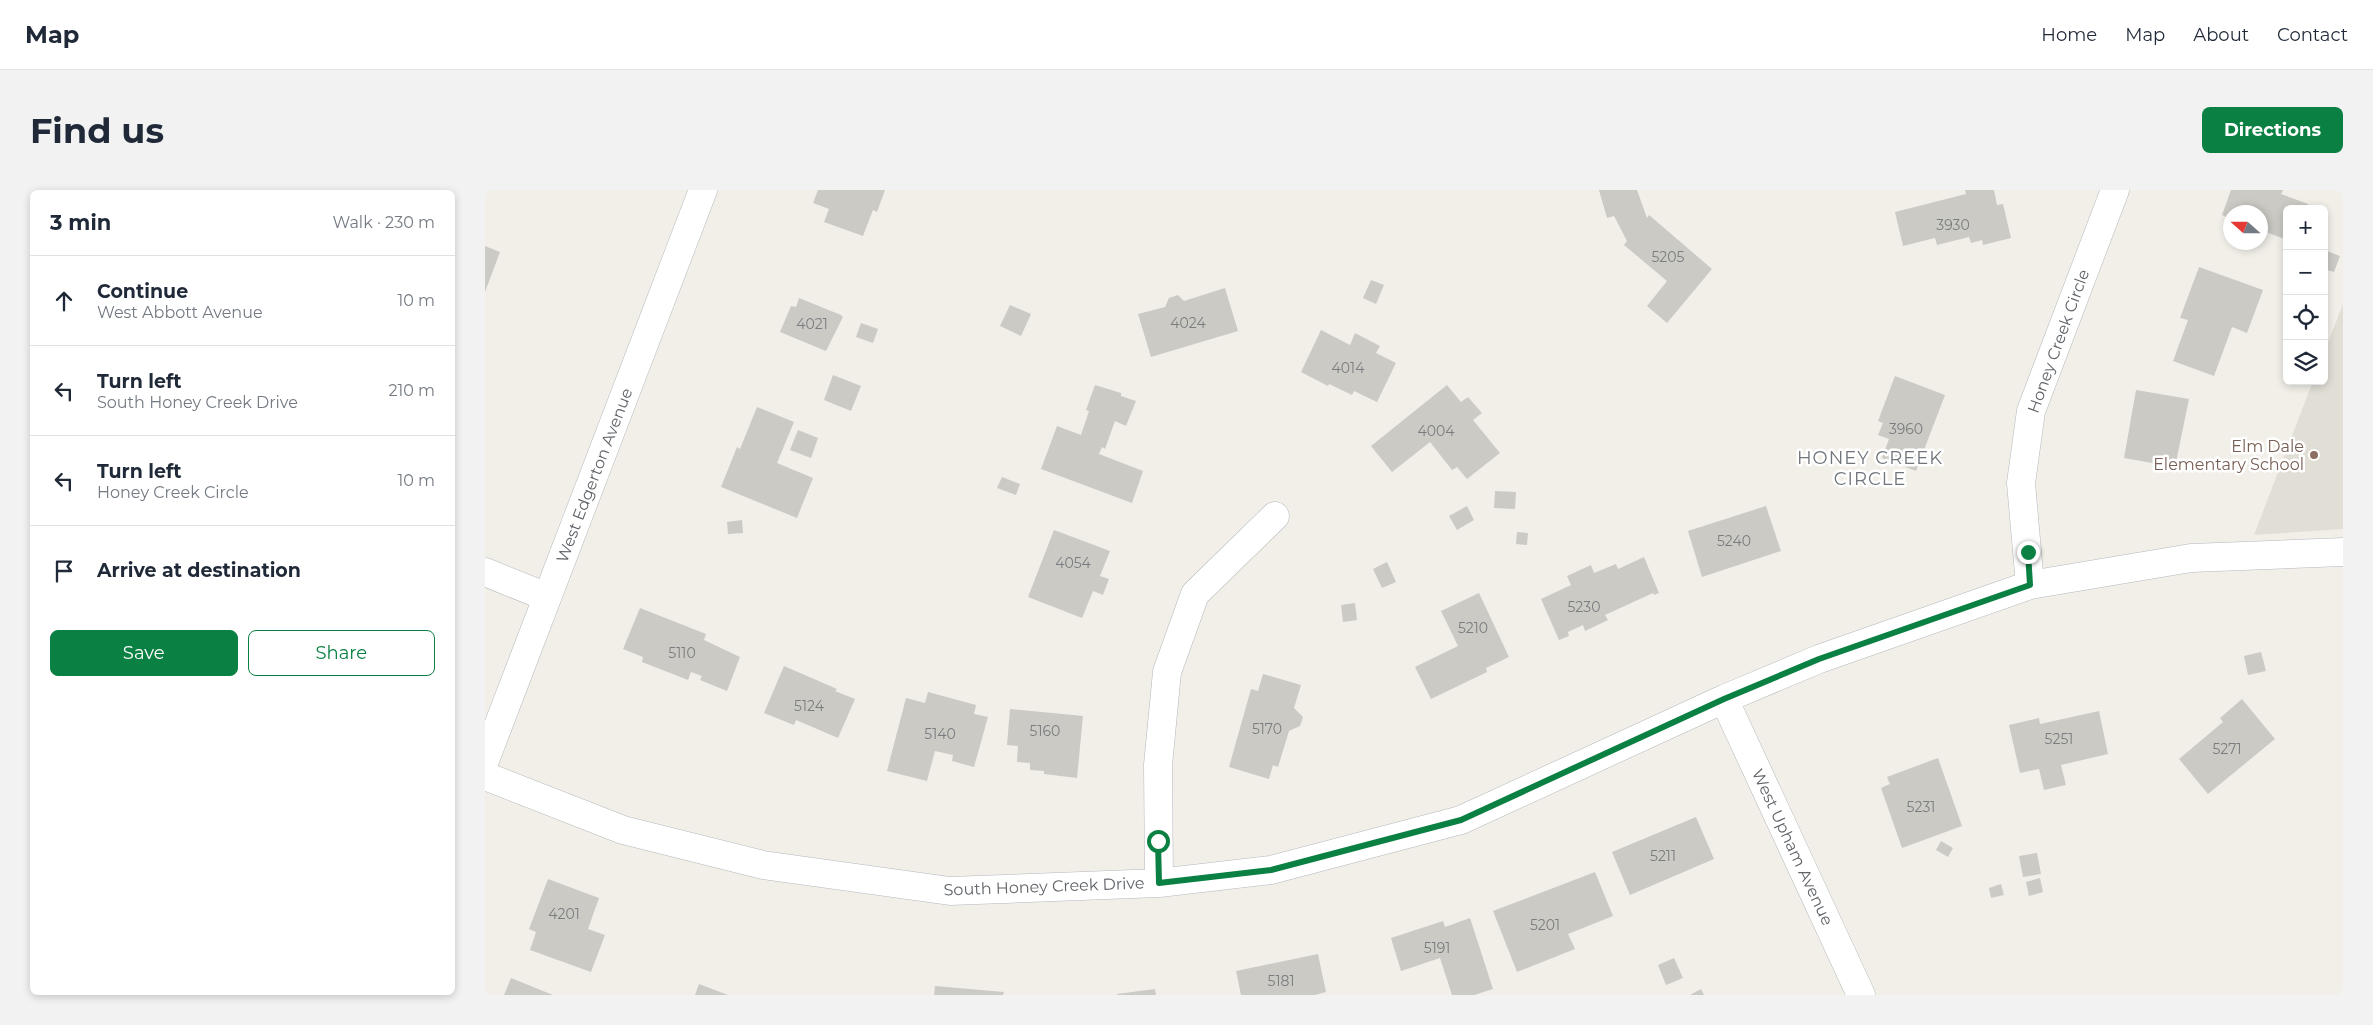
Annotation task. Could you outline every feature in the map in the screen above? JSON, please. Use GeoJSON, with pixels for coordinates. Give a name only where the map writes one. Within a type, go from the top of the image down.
{"type":"FeatureCollection","features":[{"type":"Feature","properties":{"kind":"street","name":"West Edgerton Avenue"},"geometry":{"type":"LineString","coordinates":[[485,760],[703,190]]}},
{"type":"Feature","properties":{"kind":"street","name":"Honey Creek Circle"},"geometry":{"type":"LineString","coordinates":[[2030,585],[2021,483],[2031,411],[2115,190]]}},
{"type":"Feature","properties":{"kind":"street"},"geometry":{"type":"LineString","coordinates":[[1159,883],[1158,765],[1167,672],[1195,594],[1275,516]]}},
{"type":"Feature","properties":{"kind":"street","name":"South Honey Creek Drive"},"geometry":{"type":"LineString","coordinates":[[485,776],[623,830],[763,865],[950,891],[1159,883],[1271,870],[1461,820],[1724,699],[1819,659],[2030,585],[2191,558],[2343,552]]}},
{"type":"Feature","properties":{"kind":"street"},"geometry":{"type":"LineString","coordinates":[[485,572],[547,597]]}},
{"type":"Feature","properties":{"kind":"street","name":"West Upham Avenue"},"geometry":{"type":"LineString","coordinates":[[1724,699],[1861,995]]}},
{"type":"Feature","properties":{"kind":"shaded area","name":"Elm Dale Elementary School"},"geometry":{"type":"Polygon","coordinates":[[[2343,304],[2343,529],[2254,535],[2311,385],[2328,385],[2328,343],[2343,304]]]}},
{"type":"Feature","properties":{"kind":"building"},"geometry":{"type":"Polygon","coordinates":[[[818,190],[885,190],[877,212],[873,210],[863,236],[824,222],[829,209],[813,203],[818,190]]]}},
{"type":"Feature","properties":{"kind":"building"},"geometry":{"type":"Polygon","coordinates":[[[1599,190],[1637,190],[1647,218],[1649,215],[1712,269],[1667,323],[1647,306],[1667,281],[1624,245],[1627,241],[1614,216],[1607,218],[1599,190]]]}},
{"type":"Feature","properties":{"kind":"building"},"geometry":{"type":"Polygon","coordinates":[[[1965,190],[1994,190],[1997,205],[2003,204],[2011,238],[1983,245],[1982,240],[1971,243],[1969,237],[1937,245],[1935,238],[1903,246],[1895,212],[1966,194],[1965,190]]]}},
{"type":"Feature","properties":{"kind":"building"},"geometry":{"type":"Polygon","coordinates":[[[2231,190],[2283,190],[2281,194],[2308,204],[2283,205],[2283,238],[2268,233],[2268,205],[2226,205],[2231,190]]]}},
{"type":"Feature","properties":{"kind":"building"},"geometry":{"type":"Polygon","coordinates":[[[485,246],[500,252],[485,292],[485,246]]]}},
{"type":"Feature","properties":{"kind":"building"},"geometry":{"type":"Polygon","coordinates":[[[2328,251],[2340,256],[2334,272],[2328,270],[2328,251]]]}},
{"type":"Feature","properties":{"kind":"building"},"geometry":{"type":"Polygon","coordinates":[[[2199,267],[2263,290],[2247,333],[2232,327],[2214,376],[2173,361],[2188,320],[2180,318],[2199,267]]]}},
{"type":"Feature","properties":{"kind":"building"},"geometry":{"type":"Polygon","coordinates":[[[1371,280],[1384,285],[1376,304],[1363,298],[1371,280]]]}},
{"type":"Feature","properties":{"kind":"building"},"geometry":{"type":"Polygon","coordinates":[[[1225,288],[1238,331],[1151,357],[1138,314],[1165,307],[1169,298],[1178,295],[1184,301],[1225,288]]]}},
{"type":"Feature","properties":{"kind":"building"},"geometry":{"type":"Polygon","coordinates":[[[799,298],[843,317],[826,351],[780,332],[791,306],[796,307],[799,298]]]}},
{"type":"Feature","properties":{"kind":"building"},"geometry":{"type":"Polygon","coordinates":[[[1010,305],[1031,314],[1021,336],[1000,326],[1010,305]]]}},
{"type":"Feature","properties":{"kind":"building"},"geometry":{"type":"Polygon","coordinates":[[[861,323],[878,329],[873,343],[856,337],[861,323]]]}},
{"type":"Feature","properties":{"kind":"building"},"geometry":{"type":"Polygon","coordinates":[[[1321,330],[1350,345],[1355,333],[1380,346],[1376,353],[1396,363],[1377,402],[1354,391],[1352,395],[1329,384],[1328,386],[1301,372],[1321,330]]]}},
{"type":"Feature","properties":{"kind":"building"},"geometry":{"type":"Polygon","coordinates":[[[833,375],[861,386],[851,411],[824,400],[833,375]]]}},
{"type":"Feature","properties":{"kind":"building"},"geometry":{"type":"Polygon","coordinates":[[[1895,376],[1945,395],[1916,471],[1882,458],[1889,439],[1878,435],[1883,423],[1878,421],[1895,376]]]}},
{"type":"Feature","properties":{"kind":"building"},"geometry":{"type":"Polygon","coordinates":[[[1095,385],[1121,393],[1121,396],[1136,401],[1126,426],[1115,421],[1105,449],[1102,447],[1099,454],[1143,471],[1132,503],[1041,469],[1057,426],[1081,435],[1089,411],[1086,410],[1095,385]]]}},
{"type":"Feature","properties":{"kind":"building"},"geometry":{"type":"Polygon","coordinates":[[[1447,385],[1461,402],[1468,397],[1482,413],[1473,420],[1500,453],[1467,479],[1457,467],[1452,470],[1430,442],[1392,472],[1371,446],[1447,385]]]}},
{"type":"Feature","properties":{"kind":"building"},"geometry":{"type":"Polygon","coordinates":[[[2136,390],[2189,399],[2175,467],[2124,458],[2136,390]]]}},
{"type":"Feature","properties":{"kind":"building"},"geometry":{"type":"Polygon","coordinates":[[[757,407],[794,422],[777,463],[813,478],[797,518],[721,487],[737,447],[740,449],[757,407]]]}},
{"type":"Feature","properties":{"kind":"building"},"geometry":{"type":"Polygon","coordinates":[[[798,430],[818,438],[811,458],[790,450],[798,430]]]}},
{"type":"Feature","properties":{"kind":"building"},"geometry":{"type":"Polygon","coordinates":[[[1002,477],[1020,484],[1016,495],[997,488],[1002,477]]]}},
{"type":"Feature","properties":{"kind":"building"},"geometry":{"type":"Polygon","coordinates":[[[1495,491],[1516,492],[1515,509],[1494,508],[1495,491]]]}},
{"type":"Feature","properties":{"kind":"building"},"geometry":{"type":"Polygon","coordinates":[[[1467,506],[1474,520],[1457,530],[1449,516],[1467,506]]]}},
{"type":"Feature","properties":{"kind":"building"},"geometry":{"type":"Polygon","coordinates":[[[1766,506],[1781,551],[1702,577],[1688,531],[1766,506]]]}},
{"type":"Feature","properties":{"kind":"building"},"geometry":{"type":"Polygon","coordinates":[[[742,520],[743,533],[728,534],[727,522],[742,520]]]}},
{"type":"Feature","properties":{"kind":"building"},"geometry":{"type":"Polygon","coordinates":[[[1054,530],[1110,551],[1100,576],[1109,579],[1103,595],[1093,591],[1082,618],[1028,597],[1054,530]]]}},
{"type":"Feature","properties":{"kind":"building"},"geometry":{"type":"Polygon","coordinates":[[[1517,532],[1528,533],[1527,545],[1516,544],[1517,532]]]}},
{"type":"Feature","properties":{"kind":"building"},"geometry":{"type":"Polygon","coordinates":[[[1644,557],[1659,593],[1654,595],[1653,593],[1605,615],[1608,620],[1585,631],[1583,625],[1568,632],[1569,636],[1559,640],[1541,599],[1571,585],[1567,576],[1591,565],[1594,573],[1616,564],[1618,569],[1644,557]]]}},
{"type":"Feature","properties":{"kind":"building"},"geometry":{"type":"Polygon","coordinates":[[[1387,562],[1396,582],[1382,588],[1373,569],[1387,562]]]}},
{"type":"Feature","properties":{"kind":"building"},"geometry":{"type":"Polygon","coordinates":[[[1479,593],[1509,657],[1486,668],[1487,672],[1431,699],[1415,667],[1458,646],[1441,611],[1479,593]]]}},
{"type":"Feature","properties":{"kind":"building"},"geometry":{"type":"Polygon","coordinates":[[[1355,603],[1357,620],[1343,622],[1341,605],[1355,603]]]}},
{"type":"Feature","properties":{"kind":"building"},"geometry":{"type":"Polygon","coordinates":[[[640,608],[706,634],[704,640],[740,657],[727,691],[700,680],[702,676],[691,672],[688,680],[642,662],[643,657],[623,649],[640,608]]]}},
{"type":"Feature","properties":{"kind":"building"},"geometry":{"type":"Polygon","coordinates":[[[2261,652],[2266,671],[2248,675],[2244,656],[2261,652]]]}},
{"type":"Feature","properties":{"kind":"building"},"geometry":{"type":"Polygon","coordinates":[[[784,666],[855,699],[838,738],[796,720],[794,725],[764,713],[784,666]]]}},
{"type":"Feature","properties":{"kind":"building"},"geometry":{"type":"Polygon","coordinates":[[[1263,674],[1301,685],[1294,708],[1303,717],[1300,726],[1289,731],[1278,767],[1273,765],[1269,779],[1229,767],[1251,689],[1258,691],[1263,674]]]}},
{"type":"Feature","properties":{"kind":"building"},"geometry":{"type":"Polygon","coordinates":[[[928,692],[976,705],[974,714],[988,717],[974,767],[952,761],[953,755],[935,751],[927,781],[887,771],[906,698],[925,703],[928,692]]]}},
{"type":"Feature","properties":{"kind":"building"},"geometry":{"type":"Polygon","coordinates":[[[2242,699],[2275,739],[2208,794],[2179,759],[2223,722],[2220,718],[2242,699]]]}},
{"type":"Feature","properties":{"kind":"building"},"geometry":{"type":"Polygon","coordinates":[[[1010,709],[1083,716],[1077,778],[1044,774],[1044,771],[1030,770],[1030,763],[1017,762],[1018,746],[1007,745],[1010,709]]]}},
{"type":"Feature","properties":{"kind":"building"},"geometry":{"type":"Polygon","coordinates":[[[2099,711],[2108,754],[2061,765],[2066,785],[2044,790],[2039,769],[2020,773],[2009,725],[2039,718],[2040,724],[2099,711]]]}},
{"type":"Feature","properties":{"kind":"building"},"geometry":{"type":"Polygon","coordinates":[[[1938,758],[1962,826],[1902,848],[1881,788],[1890,784],[1887,777],[1938,758]]]}},
{"type":"Feature","properties":{"kind":"building"},"geometry":{"type":"Polygon","coordinates":[[[1696,817],[1714,859],[1630,895],[1612,852],[1696,817]]]}},
{"type":"Feature","properties":{"kind":"building"},"geometry":{"type":"Polygon","coordinates":[[[1941,841],[1953,848],[1948,857],[1936,850],[1941,841]]]}},
{"type":"Feature","properties":{"kind":"building"},"geometry":{"type":"Polygon","coordinates":[[[2037,853],[2041,874],[2023,877],[2019,856],[2037,853]]]}},
{"type":"Feature","properties":{"kind":"building"},"geometry":{"type":"Polygon","coordinates":[[[1595,872],[1613,916],[1568,934],[1575,949],[1517,972],[1493,911],[1595,872]]]}},
{"type":"Feature","properties":{"kind":"building"},"geometry":{"type":"Polygon","coordinates":[[[2040,878],[2043,892],[2029,896],[2026,882],[2040,878]]]}},
{"type":"Feature","properties":{"kind":"building"},"geometry":{"type":"Polygon","coordinates":[[[548,879],[599,898],[588,929],[605,935],[591,972],[530,950],[536,932],[529,929],[548,879]]]}},
{"type":"Feature","properties":{"kind":"building"},"geometry":{"type":"Polygon","coordinates":[[[2001,884],[2004,895],[1991,898],[1989,888],[2001,884]]]}},
{"type":"Feature","properties":{"kind":"building"},"geometry":{"type":"Polygon","coordinates":[[[1470,918],[1493,989],[1474,995],[1452,995],[1440,958],[1401,971],[1391,938],[1443,921],[1445,927],[1470,918]]]}},
{"type":"Feature","properties":{"kind":"building"},"geometry":{"type":"Polygon","coordinates":[[[1318,954],[1326,992],[1315,995],[1241,995],[1236,971],[1318,954]]]}},
{"type":"Feature","properties":{"kind":"building"},"geometry":{"type":"Polygon","coordinates":[[[1674,958],[1683,978],[1666,985],[1658,965],[1674,958]]]}},
{"type":"Feature","properties":{"kind":"building"},"geometry":{"type":"Polygon","coordinates":[[[511,978],[553,995],[504,995],[511,978]]]}},
{"type":"Feature","properties":{"kind":"building"},"geometry":{"type":"Polygon","coordinates":[[[699,984],[728,995],[695,995],[699,984]]]}},
{"type":"Feature","properties":{"kind":"building"},"geometry":{"type":"Polygon","coordinates":[[[935,986],[1004,992],[1003,995],[934,995],[935,986]]]}},
{"type":"Feature","properties":{"kind":"building"},"geometry":{"type":"Polygon","coordinates":[[[1155,989],[1156,995],[1117,995],[1117,994],[1155,989]]]}},
{"type":"Feature","properties":{"kind":"building"},"geometry":{"type":"Polygon","coordinates":[[[1701,989],[1704,995],[1690,995],[1701,989]]]}},
{"type":"Feature","properties":{"kind":"place","name":"Elm Dale Elementary School"},"geometry":{"type":"Point","coordinates":[2314,455]}},
{"type":"Feature","properties":{"kind":"district","name":"HONEY CREEK CIRCLE"},"geometry":{"type":"Point","coordinates":[1870,468]}},
{"type":"Feature","properties":{"kind":"route"},"geometry":{"type":"LineString","coordinates":[[1158,841],[1159,883],[1271,870],[1461,820],[1724,699],[1819,659],[2030,585],[2028,552]]}}]}
